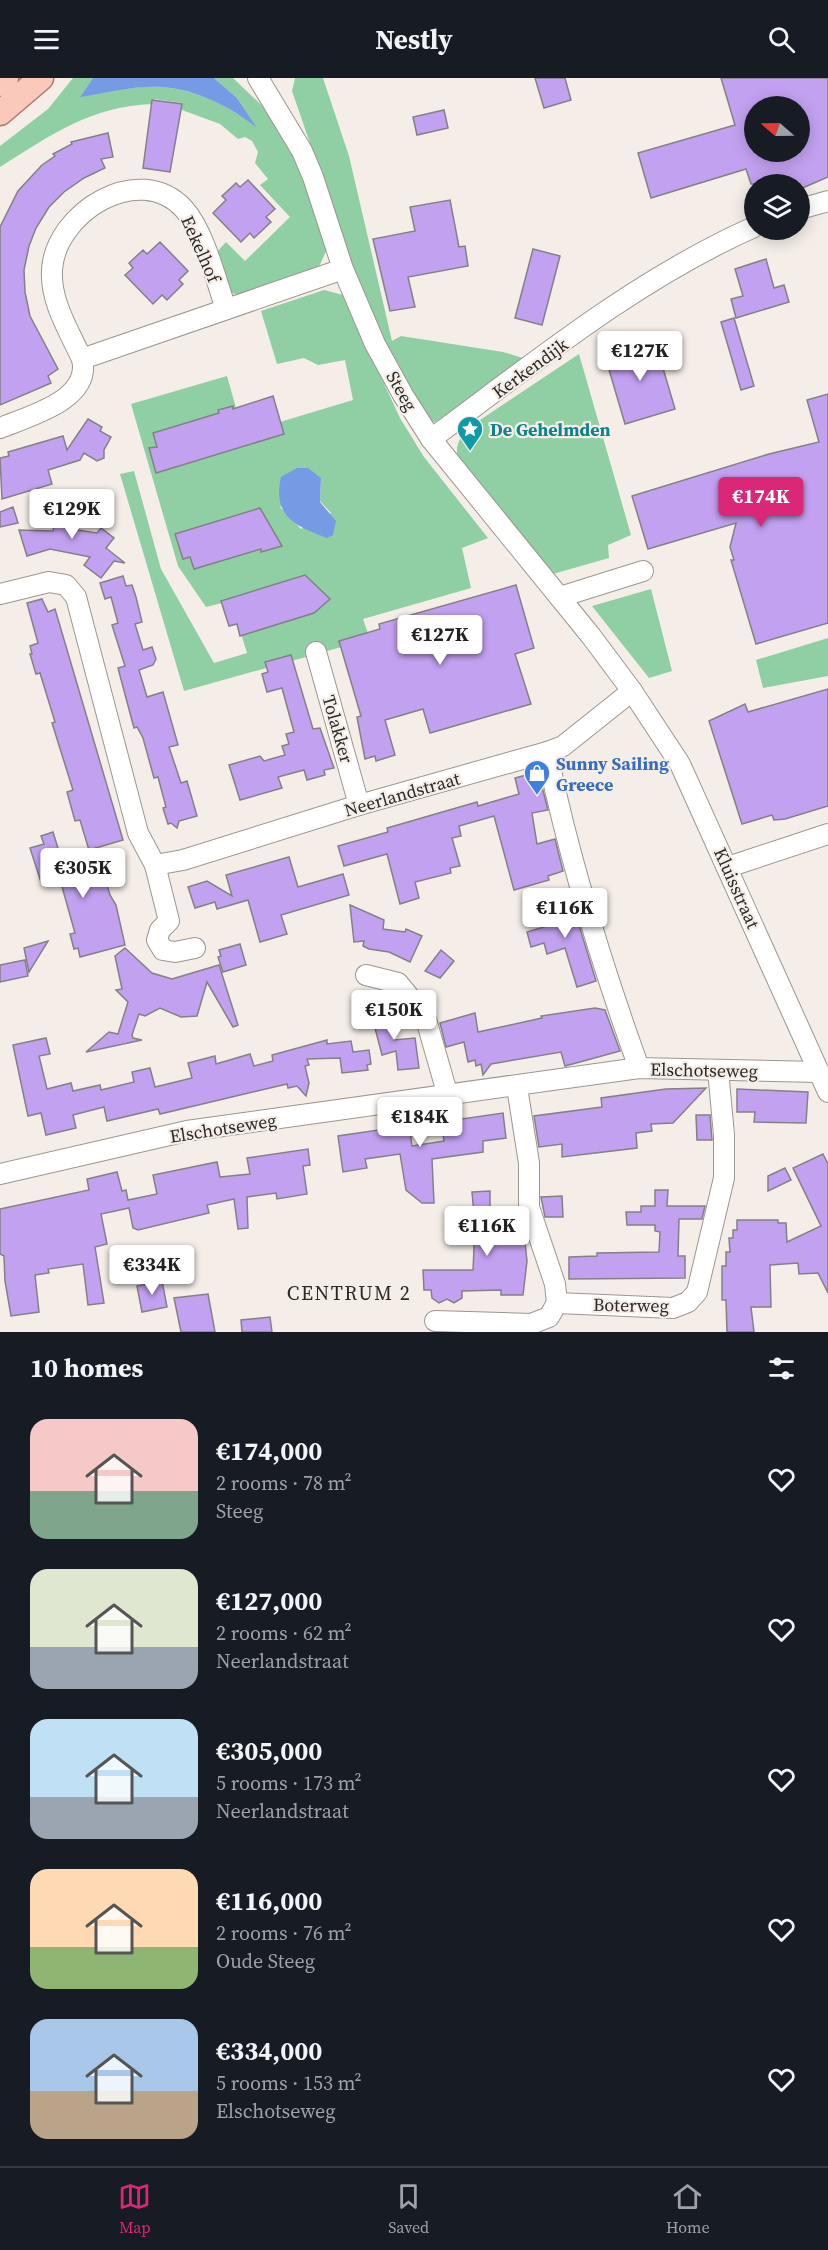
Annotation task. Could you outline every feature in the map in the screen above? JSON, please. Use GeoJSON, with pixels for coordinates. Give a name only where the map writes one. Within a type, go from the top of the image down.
{"type":"FeatureCollection","features":[{"type":"Feature","properties":{"kind":"main road"},"geometry":{"type":"LineString","coordinates":[[0,84],[6,78]]}},
{"type":"Feature","properties":{"kind":"main road"},"geometry":{"type":"LineString","coordinates":[[0,113],[41,78]]}},
{"type":"Feature","properties":{"kind":"street","name":"Steeg"},"geometry":{"type":"LineString","coordinates":[[258,78],[302,151]]}},
{"type":"Feature","properties":{"kind":"street","name":"Steeg"},"geometry":{"type":"LineString","coordinates":[[272,78],[290,114],[342,269],[375,344],[403,395],[431,439],[560,597],[632,691]]}},
{"type":"Feature","properties":{"kind":"street","name":"Eekelhof"},"geometry":{"type":"LineString","coordinates":[[82,359],[55,299],[52,268],[60,240],[78,218],[89,207],[116,194],[132,190],[146,190],[164,196],[183,207],[194,222],[226,309]]}},
{"type":"Feature","properties":{"kind":"street"},"geometry":{"type":"LineString","coordinates":[[810,206],[828,201]]}},
{"type":"Feature","properties":{"kind":"street","name":"Kerkendijk"},"geometry":{"type":"LineString","coordinates":[[431,439],[544,356],[667,273],[744,232]]}},
{"type":"Feature","properties":{"kind":"street"},"geometry":{"type":"LineString","coordinates":[[0,428],[73,393],[83,379],[82,359],[342,269]]}},
{"type":"Feature","properties":{"kind":"street"},"geometry":{"type":"LineString","coordinates":[[560,597],[643,571]]}},
{"type":"Feature","properties":{"kind":"street"},"geometry":{"type":"LineString","coordinates":[[0,594],[49,582],[66,585],[76,597],[138,833],[155,865],[169,921],[160,930],[157,940],[163,950],[175,952],[195,948]]}},
{"type":"Feature","properties":{"kind":"street","name":"Tolakker"},"geometry":{"type":"LineString","coordinates":[[316,652],[359,805]]}},
{"type":"Feature","properties":{"kind":"street","name":"Neerlandstraat"},"geometry":{"type":"LineString","coordinates":[[155,865],[183,860],[359,805],[547,753],[563,746],[632,691]]}},
{"type":"Feature","properties":{"kind":"street","name":"Kluisstraat"},"geometry":{"type":"LineString","coordinates":[[632,691],[680,765],[828,1092]]}},
{"type":"Feature","properties":{"kind":"street"},"geometry":{"type":"LineString","coordinates":[[547,753],[561,820],[614,998],[639,1068]]}},
{"type":"Feature","properties":{"kind":"street"},"geometry":{"type":"LineString","coordinates":[[728,867],[828,834]]}},
{"type":"Feature","properties":{"kind":"street"},"geometry":{"type":"LineString","coordinates":[[366,975],[398,983],[425,1016],[448,1096]]}},
{"type":"Feature","properties":{"kind":"street","name":"Elschotseweg"},"geometry":{"type":"LineString","coordinates":[[0,1174],[187,1131],[517,1087],[639,1068],[819,1072]]}},
{"type":"Feature","properties":{"kind":"street","name":"Boterweg"},"geometry":{"type":"LineString","coordinates":[[557,1304],[673,1308],[688,1302],[697,1292],[724,1178],[724,1135],[718,1070]]}},
{"type":"Feature","properties":{"kind":"street"},"geometry":{"type":"LineString","coordinates":[[435,1321],[531,1324],[549,1317],[557,1304],[555,1284],[529,1207],[529,1163],[517,1087]]}},
{"type":"Feature","properties":{"kind":"green space"},"geometry":{"type":"Polygon","coordinates":[[[73,78],[93,78],[81,96],[155,86],[189,92],[224,106],[255,126],[237,98],[214,78],[233,78],[275,118],[293,153],[327,249],[318,269],[240,296],[230,292],[214,255],[226,242],[245,261],[290,217],[260,185],[268,179],[255,163],[258,152],[252,141],[245,137],[238,139],[220,124],[182,110],[182,103],[154,99],[153,104],[110,110],[91,116],[54,134],[0,167],[0,146],[48,109],[73,78]]]}},
{"type":"Feature","properties":{"kind":"green space"},"geometry":{"type":"Polygon","coordinates":[[[295,78],[323,78],[349,156],[392,341],[401,336],[503,352],[523,358],[506,376],[435,422],[427,421],[397,370],[362,294],[292,91],[295,78]]]}},
{"type":"Feature","properties":{"kind":"green space"},"geometry":{"type":"Polygon","coordinates":[[[324,290],[343,295],[400,418],[424,457],[488,538],[462,548],[471,588],[363,619],[370,639],[184,691],[120,474],[134,471],[161,569],[214,663],[247,653],[238,624],[222,603],[206,607],[178,566],[131,404],[227,376],[236,408],[264,400],[270,425],[353,400],[345,360],[318,365],[304,358],[277,364],[261,311],[324,290]],[[321,478],[280,507],[301,529],[331,513],[320,501],[321,478]]]}},
{"type":"Feature","properties":{"kind":"green space"},"geometry":{"type":"Polygon","coordinates":[[[579,354],[631,535],[608,545],[609,558],[553,574],[491,504],[457,458],[457,448],[461,437],[471,426],[579,354]]]}},
{"type":"Feature","properties":{"kind":"green space"},"geometry":{"type":"Polygon","coordinates":[[[651,589],[672,671],[649,678],[592,606],[651,589]]]}},
{"type":"Feature","properties":{"kind":"green space"},"geometry":{"type":"Polygon","coordinates":[[[828,638],[828,676],[763,688],[756,660],[828,638]]]}},
{"type":"Feature","properties":{"kind":"water"},"geometry":{"type":"Polygon","coordinates":[[[93,78],[214,78],[237,98],[257,128],[236,113],[213,101],[175,89],[142,87],[80,97],[93,78]]]}},
{"type":"Feature","properties":{"kind":"water"},"geometry":{"type":"Polygon","coordinates":[[[297,468],[308,468],[321,478],[320,502],[336,521],[333,535],[327,538],[296,524],[283,510],[279,490],[281,477],[297,468]]]}},
{"type":"Feature","properties":{"kind":"building"},"geometry":{"type":"Polygon","coordinates":[[[535,78],[565,78],[571,100],[544,108],[535,78]]]}},
{"type":"Feature","properties":{"kind":"building"},"geometry":{"type":"Polygon","coordinates":[[[721,78],[828,78],[828,177],[810,185],[810,174],[748,174],[746,169],[651,198],[638,153],[735,125],[721,78]]]}},
{"type":"Feature","properties":{"kind":"building"},"geometry":{"type":"Polygon","coordinates":[[[152,100],[182,104],[170,172],[143,168],[152,100]]]}},
{"type":"Feature","properties":{"kind":"building"},"geometry":{"type":"Polygon","coordinates":[[[444,110],[448,128],[417,135],[413,117],[444,110]]]}},
{"type":"Feature","properties":{"kind":"building"},"geometry":{"type":"Polygon","coordinates":[[[108,133],[113,157],[101,159],[105,168],[84,178],[64,192],[49,207],[36,228],[29,246],[24,270],[25,292],[30,316],[58,369],[48,376],[51,383],[0,405],[0,227],[18,191],[42,165],[55,156],[53,154],[72,144],[71,142],[108,133]]]}},
{"type":"Feature","properties":{"kind":"building"},"geometry":{"type":"Polygon","coordinates":[[[248,180],[275,209],[266,217],[271,222],[254,238],[250,233],[241,242],[213,213],[226,200],[222,196],[236,183],[240,187],[248,180]]]}},
{"type":"Feature","properties":{"kind":"building"},"geometry":{"type":"Polygon","coordinates":[[[450,200],[459,247],[465,246],[468,266],[408,277],[415,307],[390,311],[373,239],[415,231],[410,207],[450,200]]]}},
{"type":"Feature","properties":{"kind":"building"},"geometry":{"type":"Polygon","coordinates":[[[160,242],[188,271],[179,280],[183,284],[167,300],[162,295],[153,304],[125,275],[133,268],[129,263],[143,250],[147,254],[160,242]]]}},
{"type":"Feature","properties":{"kind":"building"},"geometry":{"type":"Polygon","coordinates":[[[533,249],[560,256],[542,325],[515,318],[533,249]]]}},
{"type":"Feature","properties":{"kind":"building"},"geometry":{"type":"Polygon","coordinates":[[[766,259],[774,288],[784,285],[789,302],[736,318],[731,299],[743,296],[735,269],[766,259]]]}},
{"type":"Feature","properties":{"kind":"building"},"geometry":{"type":"Polygon","coordinates":[[[734,318],[754,386],[741,390],[721,322],[734,318]]]}},
{"type":"Feature","properties":{"kind":"building"},"geometry":{"type":"Polygon","coordinates":[[[655,341],[675,409],[625,424],[605,356],[655,341]]]}},
{"type":"Feature","properties":{"kind":"building"},"geometry":{"type":"Polygon","coordinates":[[[828,394],[828,623],[756,644],[731,560],[734,560],[730,547],[736,523],[648,549],[632,496],[769,454],[819,442],[807,400],[828,394]]]}},
{"type":"Feature","properties":{"kind":"building"},"geometry":{"type":"Polygon","coordinates":[[[273,396],[284,434],[156,473],[149,448],[157,447],[153,433],[219,413],[218,410],[233,406],[233,409],[273,396]]]}},
{"type":"Feature","properties":{"kind":"building"},"geometry":{"type":"Polygon","coordinates":[[[88,419],[102,427],[100,431],[111,437],[104,450],[104,458],[97,461],[84,453],[80,460],[48,470],[52,484],[2,499],[0,458],[9,456],[8,452],[63,436],[67,450],[88,419]]]}},
{"type":"Feature","properties":{"kind":"building"},"geometry":{"type":"Polygon","coordinates":[[[77,494],[71,529],[97,533],[101,528],[114,538],[106,548],[125,563],[114,561],[101,578],[84,565],[90,557],[50,549],[27,556],[19,530],[53,531],[59,500],[77,494]]]}},
{"type":"Feature","properties":{"kind":"building"},"geometry":{"type":"Polygon","coordinates":[[[13,507],[18,523],[0,527],[0,512],[13,507]]]}},
{"type":"Feature","properties":{"kind":"building"},"geometry":{"type":"Polygon","coordinates":[[[260,508],[282,546],[261,552],[261,549],[194,569],[190,557],[183,559],[175,534],[260,508]]]}},
{"type":"Feature","properties":{"kind":"building"},"geometry":{"type":"Polygon","coordinates":[[[305,575],[330,599],[314,613],[240,636],[237,624],[229,626],[221,601],[305,575]]]}},
{"type":"Feature","properties":{"kind":"building"},"geometry":{"type":"Polygon","coordinates":[[[123,576],[126,586],[132,585],[136,597],[142,622],[135,624],[143,650],[152,647],[156,659],[153,665],[139,670],[147,697],[163,692],[178,745],[169,747],[181,783],[187,781],[197,816],[179,821],[177,828],[171,823],[168,824],[158,777],[154,778],[143,738],[137,727],[134,728],[118,668],[125,666],[112,625],[118,623],[111,597],[105,599],[100,583],[123,576]]]}},
{"type":"Feature","properties":{"kind":"building"},"geometry":{"type":"Polygon","coordinates":[[[516,585],[534,648],[515,654],[531,704],[430,733],[423,709],[385,720],[395,755],[376,761],[375,756],[365,759],[357,717],[361,716],[339,641],[380,629],[379,624],[516,585]]]}},
{"type":"Feature","properties":{"kind":"building"},"geometry":{"type":"Polygon","coordinates":[[[42,599],[48,612],[55,609],[123,840],[89,850],[80,820],[75,821],[67,792],[73,790],[52,723],[55,722],[40,673],[36,674],[30,654],[32,654],[30,646],[38,643],[27,603],[42,599]]]}},
{"type":"Feature","properties":{"kind":"building"},"geometry":{"type":"Polygon","coordinates":[[[291,655],[313,729],[320,728],[334,768],[324,770],[325,775],[307,780],[304,770],[278,777],[282,788],[240,800],[229,765],[260,756],[264,761],[285,755],[282,746],[289,744],[286,734],[294,732],[282,688],[267,692],[262,674],[268,672],[265,662],[291,655]]]}},
{"type":"Feature","properties":{"kind":"building"},"geometry":{"type":"Polygon","coordinates":[[[828,689],[828,806],[785,819],[774,820],[772,815],[742,824],[709,721],[745,704],[748,712],[828,689]]]}},
{"type":"Feature","properties":{"kind":"building"},"geometry":{"type":"Polygon","coordinates":[[[530,774],[532,785],[541,783],[548,810],[532,813],[537,844],[555,839],[563,871],[548,876],[549,880],[514,890],[494,816],[459,826],[461,836],[452,838],[460,866],[450,868],[451,873],[415,882],[419,898],[400,904],[387,854],[344,866],[338,846],[388,832],[387,828],[477,802],[478,806],[519,794],[515,778],[530,774]]]}},
{"type":"Feature","properties":{"kind":"building"},"geometry":{"type":"Polygon","coordinates":[[[53,832],[64,868],[99,858],[110,895],[116,905],[125,945],[80,957],[78,948],[74,949],[70,934],[75,933],[59,876],[41,882],[30,848],[44,844],[41,836],[53,832]]]}},
{"type":"Feature","properties":{"kind":"building"},"geometry":{"type":"Polygon","coordinates":[[[289,857],[298,887],[343,874],[349,895],[281,915],[287,934],[260,942],[248,900],[217,909],[215,902],[195,908],[188,887],[207,881],[232,896],[226,875],[289,857]]]}},
{"type":"Feature","properties":{"kind":"building"},"geometry":{"type":"Polygon","coordinates":[[[571,899],[596,981],[577,987],[565,948],[547,954],[544,943],[531,947],[527,932],[544,927],[540,917],[546,915],[544,907],[571,899]]]}},
{"type":"Feature","properties":{"kind":"building"},"geometry":{"type":"Polygon","coordinates":[[[350,905],[384,920],[383,929],[405,932],[406,929],[422,936],[410,962],[389,952],[369,949],[363,946],[364,941],[354,942],[350,905]]]}},
{"type":"Feature","properties":{"kind":"building"},"geometry":{"type":"Polygon","coordinates":[[[48,941],[29,972],[24,948],[48,941]]]}},
{"type":"Feature","properties":{"kind":"building"},"geometry":{"type":"Polygon","coordinates":[[[240,944],[246,965],[223,972],[218,957],[221,956],[219,950],[240,944]]]}},
{"type":"Feature","properties":{"kind":"building"},"geometry":{"type":"Polygon","coordinates":[[[125,948],[152,973],[172,979],[219,965],[238,1025],[233,1027],[207,982],[197,1016],[181,1017],[160,1008],[145,1016],[139,1014],[132,1035],[133,1038],[142,1040],[86,1052],[109,1032],[118,1034],[128,1002],[116,990],[122,989],[115,956],[125,948]]]}},
{"type":"Feature","properties":{"kind":"building"},"geometry":{"type":"Polygon","coordinates":[[[441,950],[454,961],[440,978],[425,971],[441,950]]]}},
{"type":"Feature","properties":{"kind":"building"},"geometry":{"type":"Polygon","coordinates":[[[25,960],[28,976],[0,982],[0,965],[25,960]]]}},
{"type":"Feature","properties":{"kind":"building"},"geometry":{"type":"Polygon","coordinates":[[[381,1002],[394,1040],[415,1038],[419,1068],[398,1070],[396,1051],[382,1055],[369,1005],[381,1002]]]}},
{"type":"Feature","properties":{"kind":"building"},"geometry":{"type":"Polygon","coordinates":[[[595,1008],[605,1010],[620,1051],[565,1066],[561,1052],[491,1064],[483,1075],[481,1064],[476,1066],[475,1060],[468,1062],[464,1042],[446,1047],[440,1023],[475,1013],[478,1032],[542,1018],[541,1016],[595,1008]]]}},
{"type":"Feature","properties":{"kind":"building"},"geometry":{"type":"Polygon","coordinates":[[[46,1038],[50,1054],[39,1056],[47,1089],[71,1083],[73,1091],[100,1085],[101,1090],[134,1082],[132,1072],[150,1068],[155,1087],[192,1078],[188,1063],[215,1056],[216,1064],[250,1054],[254,1066],[273,1061],[272,1055],[327,1040],[327,1044],[351,1041],[353,1052],[369,1050],[371,1064],[367,1065],[368,1070],[342,1073],[340,1058],[307,1059],[309,1065],[305,1066],[309,1083],[306,1096],[297,1086],[288,1088],[287,1084],[160,1114],[158,1109],[107,1121],[104,1107],[73,1115],[76,1128],[46,1135],[41,1113],[28,1116],[13,1045],[46,1038]]]}},
{"type":"Feature","properties":{"kind":"building"},"geometry":{"type":"Polygon","coordinates":[[[706,1088],[673,1123],[651,1124],[652,1131],[636,1133],[637,1148],[562,1157],[562,1144],[539,1147],[534,1116],[602,1107],[601,1098],[666,1089],[706,1088]]]}},
{"type":"Feature","properties":{"kind":"building"},"geometry":{"type":"Polygon","coordinates":[[[737,1089],[808,1092],[806,1123],[754,1122],[755,1112],[737,1112],[737,1089]]]}},
{"type":"Feature","properties":{"kind":"building"},"geometry":{"type":"Polygon","coordinates":[[[503,1113],[506,1138],[483,1141],[483,1152],[432,1159],[434,1203],[422,1203],[406,1190],[400,1154],[365,1159],[367,1168],[343,1172],[338,1136],[386,1129],[385,1126],[397,1124],[396,1116],[408,1115],[412,1146],[444,1141],[441,1118],[461,1116],[462,1119],[503,1113]]]}},
{"type":"Feature","properties":{"kind":"building"},"geometry":{"type":"Polygon","coordinates":[[[696,1115],[710,1115],[712,1140],[697,1140],[696,1115]]]}},
{"type":"Feature","properties":{"kind":"building"},"geometry":{"type":"Polygon","coordinates":[[[308,1149],[310,1165],[303,1166],[307,1194],[277,1199],[276,1193],[247,1197],[248,1228],[238,1229],[234,1199],[207,1205],[209,1213],[138,1230],[133,1228],[129,1208],[101,1214],[107,1244],[95,1247],[104,1303],[88,1305],[83,1264],[48,1269],[49,1273],[35,1275],[39,1312],[11,1316],[5,1281],[4,1256],[0,1254],[0,1209],[89,1190],[87,1179],[117,1172],[122,1191],[126,1190],[128,1200],[157,1194],[153,1175],[217,1162],[220,1177],[250,1174],[247,1158],[308,1149]]]}},
{"type":"Feature","properties":{"kind":"building"},"geometry":{"type":"Polygon","coordinates":[[[823,1154],[828,1164],[828,1293],[818,1273],[799,1274],[798,1263],[770,1265],[771,1307],[751,1307],[754,1332],[727,1332],[726,1300],[722,1300],[722,1266],[726,1266],[726,1252],[730,1252],[729,1238],[733,1238],[733,1230],[737,1230],[737,1220],[778,1220],[778,1223],[786,1223],[787,1242],[821,1226],[793,1168],[823,1154]]]}},
{"type":"Feature","properties":{"kind":"building"},"geometry":{"type":"Polygon","coordinates":[[[785,1168],[791,1180],[768,1191],[768,1176],[785,1168]]]}},
{"type":"Feature","properties":{"kind":"building"},"geometry":{"type":"Polygon","coordinates":[[[655,1190],[668,1190],[667,1206],[705,1206],[702,1219],[679,1219],[678,1256],[685,1256],[685,1278],[569,1279],[569,1257],[597,1256],[597,1253],[659,1252],[660,1232],[655,1231],[655,1225],[627,1225],[626,1212],[641,1212],[641,1206],[655,1206],[655,1190]]]}},
{"type":"Feature","properties":{"kind":"building"},"geometry":{"type":"Polygon","coordinates":[[[490,1191],[490,1212],[518,1211],[523,1225],[527,1261],[523,1295],[501,1295],[501,1290],[462,1291],[462,1298],[454,1303],[447,1299],[439,1303],[432,1298],[431,1290],[424,1290],[423,1270],[473,1270],[475,1226],[472,1192],[490,1191]]]}},
{"type":"Feature","properties":{"kind":"building"},"geometry":{"type":"Polygon","coordinates":[[[562,1196],[563,1217],[545,1217],[541,1197],[562,1196]]]}},
{"type":"Feature","properties":{"kind":"building"},"geometry":{"type":"Polygon","coordinates":[[[162,1281],[167,1307],[142,1312],[137,1286],[162,1281]]]}},
{"type":"Feature","properties":{"kind":"building"},"geometry":{"type":"Polygon","coordinates":[[[208,1294],[215,1332],[181,1332],[174,1298],[208,1294]]]}},
{"type":"Feature","properties":{"kind":"building"},"geometry":{"type":"Polygon","coordinates":[[[270,1317],[272,1332],[242,1332],[241,1320],[270,1317]]]}},
{"type":"Feature","properties":{"kind":"place","name":"De Gehelmden"},"geometry":{"type":"Point","coordinates":[470,452]}},
{"type":"Feature","properties":{"kind":"place","name":"Sunny Sailing Greece"},"geometry":{"type":"Point","coordinates":[537,796]}},
{"type":"Feature","properties":{"kind":"district","name":"CENTRUM 2"},"geometry":{"type":"Point","coordinates":[349,1293]}}]}
